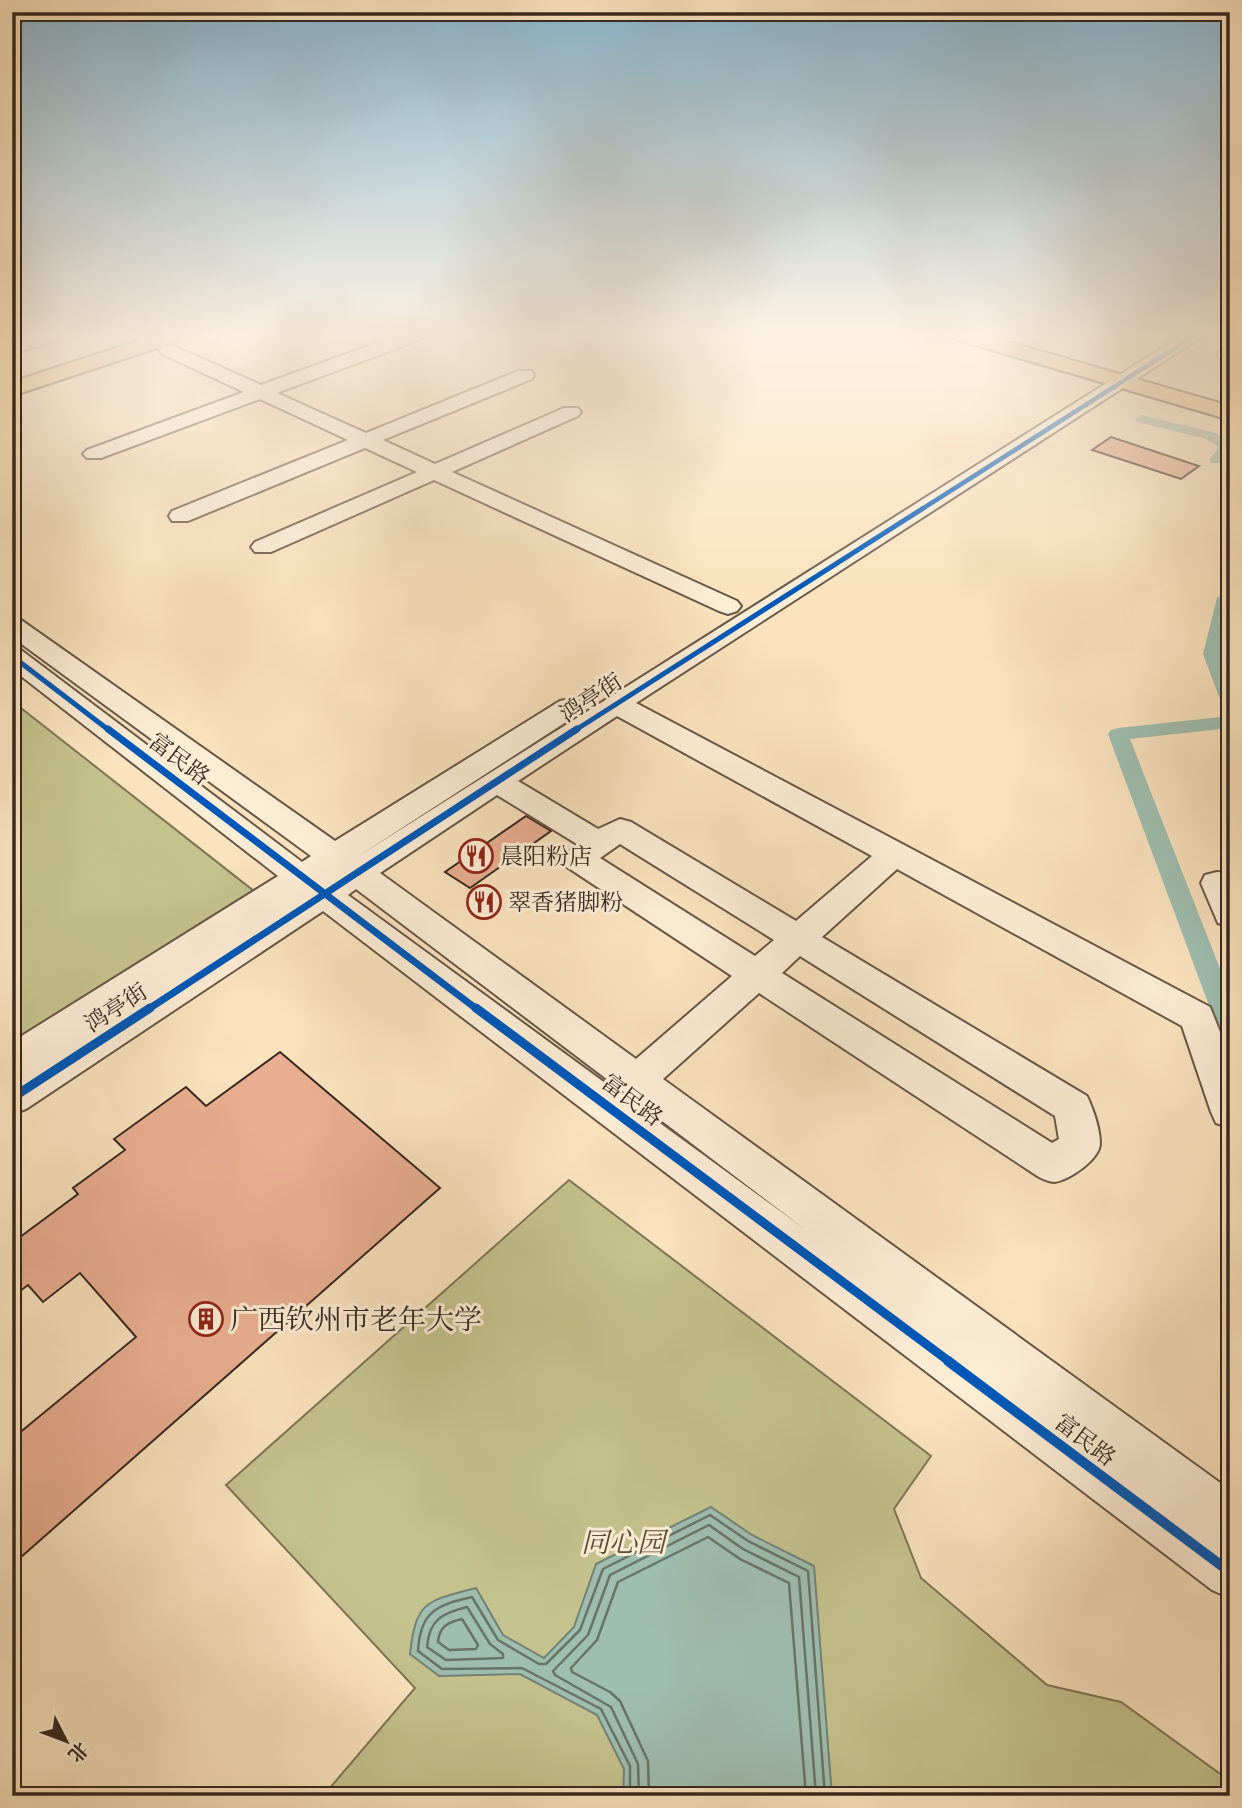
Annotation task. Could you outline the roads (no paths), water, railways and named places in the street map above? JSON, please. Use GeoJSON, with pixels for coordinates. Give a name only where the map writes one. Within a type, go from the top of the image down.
{"type":"FeatureCollection","features":[{"type":"Feature","properties":{"kind":"street"},"geometry":{"type":"LineString","coordinates":[[94,454],[186,420]]}},
{"type":"Feature","properties":{"kind":"street"},"geometry":{"type":"LineString","coordinates":[[322,420],[728,606]]}},
{"type":"Feature","properties":{"kind":"street"},"geometry":{"type":"LineString","coordinates":[[180,516],[413,420]]}},
{"type":"Feature","properties":{"kind":"street"},"geometry":{"type":"LineString","coordinates":[[263,547],[552,420]]}},
{"type":"Feature","properties":{"kind":"street","name":"鸿亭街"},"geometry":{"type":"LineString","coordinates":[[12,1098],[330,876],[728,606],[1044,420]]}},
{"type":"Feature","properties":{"kind":"street","name":"鸿亭街"},"geometry":{"type":"LineString","coordinates":[[12,1061],[497,782],[1052,420]]}},
{"type":"Feature","properties":{"kind":"street","name":"富民路"},"geometry":{"type":"LineString","coordinates":[[12,625],[330,876],[1230,1572]]}},
{"type":"Feature","properties":{"kind":"street","name":"富民路"},"geometry":{"type":"LineString","coordinates":[[12,656],[330,876],[636,1080],[1230,1521]]}},
{"type":"Feature","properties":{"kind":"street"},"geometry":{"type":"LineString","coordinates":[[616,704],[1197,1017],[1230,1112]]}},
{"type":"Feature","properties":{"kind":"street"},"geometry":{"type":"LineString","coordinates":[[497,782],[599,843]]}},
{"type":"Feature","properties":{"kind":"street"},"geometry":{"type":"LineString","coordinates":[[620,830],[1073,1107],[1080,1146],[1053,1165],[578,859],[599,843],[620,830]]}},
{"type":"Feature","properties":{"kind":"street"},"geometry":{"type":"LineString","coordinates":[[636,1080],[894,854]]}},
{"type":"Feature","properties":{"kind":"street"},"geometry":{"type":"LineString","coordinates":[[1223,883],[1230,915]]}},
{"type":"Feature","properties":{"kind":"water"},"geometry":{"type":"Polygon","coordinates":[[[711,1507],[752,1535],[814,1566],[832,1796],[623,1796],[624,1769],[597,1715],[520,1674],[439,1676],[410,1654],[416,1623],[427,1606],[435,1600],[476,1588],[503,1635],[544,1658],[574,1627],[596,1564],[711,1507]]]}},
{"type":"Feature","properties":{"kind":"waterway"},"geometry":{"type":"LineString","coordinates":[[1148,420],[1211,436],[1227,446],[1216,460]]}},
{"type":"Feature","properties":{"kind":"waterway"},"geometry":{"type":"LineString","coordinates":[[1230,595],[1226,598],[1212,654],[1230,702]]}},
{"type":"Feature","properties":{"kind":"waterway"},"geometry":{"type":"LineString","coordinates":[[1230,722],[1118,734],[1230,1027]]}},
{"type":"Feature","properties":{"kind":"place","name":"晨阳粉店"},"geometry":{"type":"Point","coordinates":[476,856]}},
{"type":"Feature","properties":{"kind":"place","name":"翠香猪脚粉"},"geometry":{"type":"Point","coordinates":[484,902]}},
{"type":"Feature","properties":{"kind":"place","name":"广西钦州市老年大学"},"geometry":{"type":"Point","coordinates":[206,1319]}},
{"type":"Feature","properties":{"kind":"park label","name":"同心园"},"geometry":{"type":"Point","coordinates":[623,1542]}}]}
